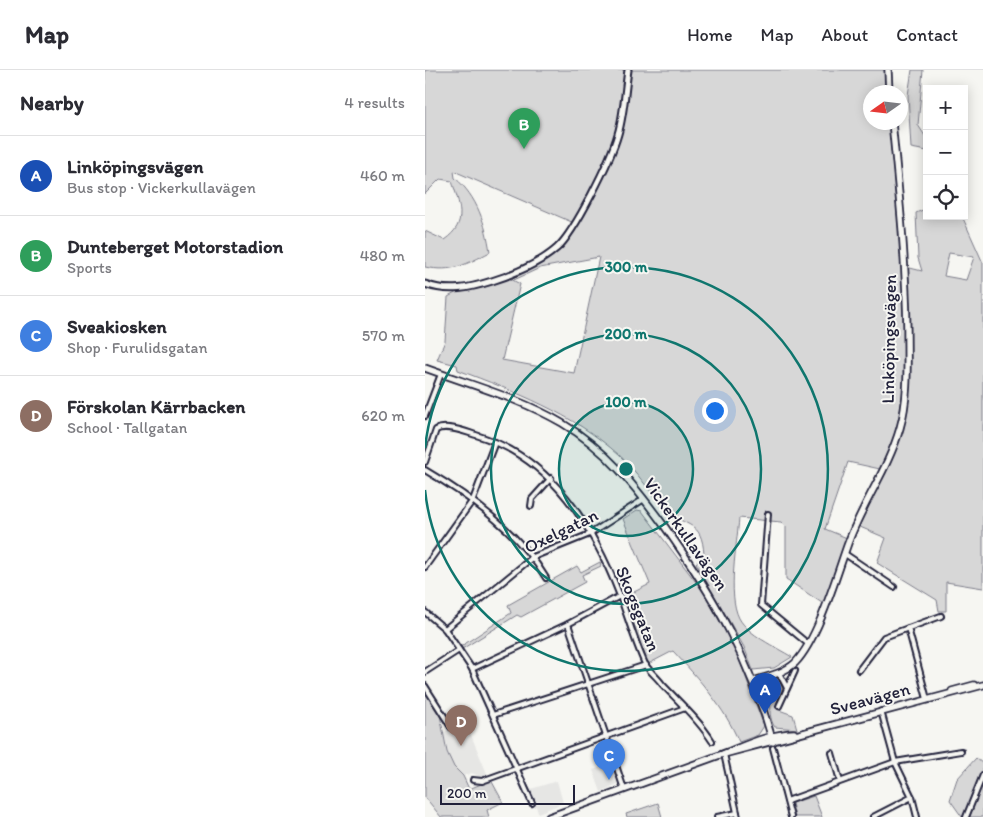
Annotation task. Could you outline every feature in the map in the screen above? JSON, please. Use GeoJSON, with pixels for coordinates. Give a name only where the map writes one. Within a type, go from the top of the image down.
{"type":"FeatureCollection","features":[{"type":"Feature","properties":{"kind":"main road"},"geometry":{"type":"LineString","coordinates":[[888,70],[889,85]]}},
{"type":"Feature","properties":{"kind":"main road","name":"Linköpingsvägen"},"geometry":{"type":"LineString","coordinates":[[753,681],[779,673],[794,663],[807,643],[830,597],[855,528],[893,452],[905,404],[907,359],[905,267],[893,130]]}},
{"type":"Feature","properties":{"kind":"main road","name":"Vickerkullavägen"},"geometry":{"type":"LineString","coordinates":[[425,368],[530,406],[561,422],[609,458],[644,499],[711,595],[735,639],[753,681],[773,742]]}},
{"type":"Feature","properties":{"kind":"main road","name":"Sveavägen"},"geometry":{"type":"LineString","coordinates":[[549,817],[724,754],[737,747],[773,742],[799,733],[983,685]]}},
{"type":"Feature","properties":{"kind":"street"},"geometry":{"type":"LineString","coordinates":[[425,284],[445,289],[477,285],[528,266],[560,245],[576,220],[612,150],[618,132],[628,70]]}},
{"type":"Feature","properties":{"kind":"street"},"geometry":{"type":"LineString","coordinates":[[425,416],[441,374]]}},
{"type":"Feature","properties":{"kind":"street","name":"Skogsgatan"},"geometry":{"type":"LineString","coordinates":[[425,462],[438,428],[468,433],[495,442],[524,457],[551,478],[572,503],[590,534],[619,596],[646,665],[712,741]]}},
{"type":"Feature","properties":{"kind":"street"},"geometry":{"type":"LineString","coordinates":[[425,567],[473,500],[495,442]]}},
{"type":"Feature","properties":{"kind":"street"},"geometry":{"type":"LineString","coordinates":[[425,470],[473,500],[533,557],[546,578]]}},
{"type":"Feature","properties":{"kind":"street"},"geometry":{"type":"LineString","coordinates":[[531,506],[533,500],[551,478]]}},
{"type":"Feature","properties":{"kind":"street","name":"Oxelgatan"},"geometry":{"type":"LineString","coordinates":[[445,628],[533,557],[590,534],[644,499]]}},
{"type":"Feature","properties":{"kind":"street"},"geometry":{"type":"LineString","coordinates":[[768,514],[761,605],[807,643]]}},
{"type":"Feature","properties":{"kind":"street"},"geometry":{"type":"LineString","coordinates":[[845,554],[894,587]]}},
{"type":"Feature","properties":{"kind":"street"},"geometry":{"type":"LineString","coordinates":[[472,669],[568,624],[619,596]]}},
{"type":"Feature","properties":{"kind":"street"},"geometry":{"type":"LineString","coordinates":[[425,612],[445,628],[472,669],[532,803]]}},
{"type":"Feature","properties":{"kind":"street"},"geometry":{"type":"LineString","coordinates":[[859,670],[883,637],[941,616]]}},
{"type":"Feature","properties":{"kind":"street"},"geometry":{"type":"LineString","coordinates":[[568,624],[624,789]]}},
{"type":"Feature","properties":{"kind":"street"},"geometry":{"type":"LineString","coordinates":[[908,628],[927,699]]}},
{"type":"Feature","properties":{"kind":"street"},"geometry":{"type":"LineString","coordinates":[[425,672],[459,650]]}},
{"type":"Feature","properties":{"kind":"street"},"geometry":{"type":"LineString","coordinates":[[493,715],[646,665]]}},
{"type":"Feature","properties":{"kind":"street"},"geometry":{"type":"LineString","coordinates":[[779,706],[795,671]]}},
{"type":"Feature","properties":{"kind":"street"},"geometry":{"type":"LineString","coordinates":[[779,673],[787,689]]}},
{"type":"Feature","properties":{"kind":"street"},"geometry":{"type":"LineString","coordinates":[[425,686],[451,727]]}},
{"type":"Feature","properties":{"kind":"street"},"geometry":{"type":"LineString","coordinates":[[473,780],[482,781],[685,708]]}},
{"type":"Feature","properties":{"kind":"street"},"geometry":{"type":"LineString","coordinates":[[881,711],[895,762],[912,797],[917,817]]}},
{"type":"Feature","properties":{"kind":"street"},"geometry":{"type":"LineString","coordinates":[[773,742],[791,817]]}},
{"type":"Feature","properties":{"kind":"street"},"geometry":{"type":"LineString","coordinates":[[787,801],[895,762],[961,751]]}},
{"type":"Feature","properties":{"kind":"street"},"geometry":{"type":"LineString","coordinates":[[832,753],[841,781]]}},
{"type":"Feature","properties":{"kind":"street"},"geometry":{"type":"LineString","coordinates":[[717,817],[738,815],[724,754]]}},
{"type":"Feature","properties":{"kind":"street"},"geometry":{"type":"LineString","coordinates":[[966,817],[983,775]]}},
{"type":"Feature","properties":{"kind":"street"},"geometry":{"type":"LineString","coordinates":[[873,817],[912,797]]}},
{"type":"Feature","properties":{"kind":"shaded area"},"geometry":{"type":"Polygon","coordinates":[[[425,70],[885,70],[886,85],[863,85],[863,130],[890,130],[902,266],[922,271],[918,258],[916,213],[923,210],[923,220],[964,220],[983,263],[983,588],[946,582],[946,611],[939,611],[937,600],[877,563],[886,538],[853,524],[886,473],[893,439],[880,469],[848,462],[825,529],[847,538],[825,605],[786,579],[786,527],[781,522],[739,518],[733,583],[735,608],[739,618],[749,630],[792,657],[774,668],[753,670],[744,647],[696,563],[704,555],[703,543],[700,535],[692,526],[680,520],[666,509],[619,455],[582,427],[563,415],[522,395],[458,370],[457,365],[437,360],[445,341],[448,297],[466,287],[505,276],[520,284],[502,360],[574,373],[599,257],[540,268],[514,280],[509,275],[556,249],[574,223],[454,171],[455,178],[463,185],[475,202],[483,221],[490,252],[466,264],[451,268],[435,269],[425,267],[425,231],[444,240],[452,234],[459,220],[459,205],[452,181],[440,179],[425,194],[425,70]],[[949,253],[944,276],[966,280],[974,257],[949,253]]]}},
{"type":"Feature","properties":{"kind":"shaded area"},"geometry":{"type":"Polygon","coordinates":[[[912,70],[923,70],[918,125],[923,133],[923,150],[911,148],[908,95],[912,70]]]}},
{"type":"Feature","properties":{"kind":"shaded area"},"geometry":{"type":"Polygon","coordinates":[[[637,510],[642,511],[705,594],[736,651],[764,726],[758,735],[739,742],[719,705],[673,651],[648,664],[625,599],[626,596],[650,584],[623,519],[637,510]]]}},
{"type":"Feature","properties":{"kind":"shaded area"},"geometry":{"type":"Polygon","coordinates":[[[600,562],[601,566],[582,575],[585,582],[521,617],[517,615],[462,649],[460,647],[511,613],[508,605],[577,566],[581,572],[600,562]]]}},
{"type":"Feature","properties":{"kind":"shaded area"},"geometry":{"type":"Polygon","coordinates":[[[777,678],[782,688],[776,707],[793,715],[797,729],[775,727],[772,721],[768,700],[766,701],[762,688],[769,681],[777,678]]]}},
{"type":"Feature","properties":{"kind":"shaded area"},"geometry":{"type":"Polygon","coordinates":[[[425,691],[440,715],[447,752],[454,767],[463,776],[469,789],[491,780],[503,802],[487,810],[489,817],[441,817],[425,797],[425,691]]]}},
{"type":"Feature","properties":{"kind":"shaded area"},"geometry":{"type":"Polygon","coordinates":[[[466,723],[488,776],[482,778],[472,773],[463,776],[454,768],[447,752],[444,732],[466,723]]]}},
{"type":"Feature","properties":{"kind":"shaded area"},"geometry":{"type":"Polygon","coordinates":[[[976,758],[983,764],[983,817],[962,817],[950,800],[957,779],[976,758]]]}},
{"type":"Feature","properties":{"kind":"shaded area"},"geometry":{"type":"Polygon","coordinates":[[[612,763],[619,783],[601,792],[593,770],[612,763]]]}},
{"type":"Feature","properties":{"kind":"shaded area"},"geometry":{"type":"Polygon","coordinates":[[[557,781],[563,803],[538,813],[531,789],[557,781]]]}},
{"type":"Feature","properties":{"kind":"shaded area"},"geometry":{"type":"Polygon","coordinates":[[[814,796],[822,817],[795,817],[792,803],[814,796]]]}},
{"type":"Feature","properties":{"kind":"shaded area"},"geometry":{"type":"Polygon","coordinates":[[[658,803],[662,817],[627,817],[626,814],[658,803]]]}},
{"type":"Feature","properties":{"kind":"place","name":"Dunteberget Motorstadion"},"geometry":{"type":"Point","coordinates":[524,149]}},
{"type":"Feature","properties":{"kind":"place","name":"Linköpingsvägen"},"geometry":{"type":"Point","coordinates":[765,714]}},
{"type":"Feature","properties":{"kind":"place","name":"Förskolan Kärrbacken"},"geometry":{"type":"Point","coordinates":[461,746]}},
{"type":"Feature","properties":{"kind":"place","name":"Sveakiosken"},"geometry":{"type":"Point","coordinates":[609,780]}}]}
